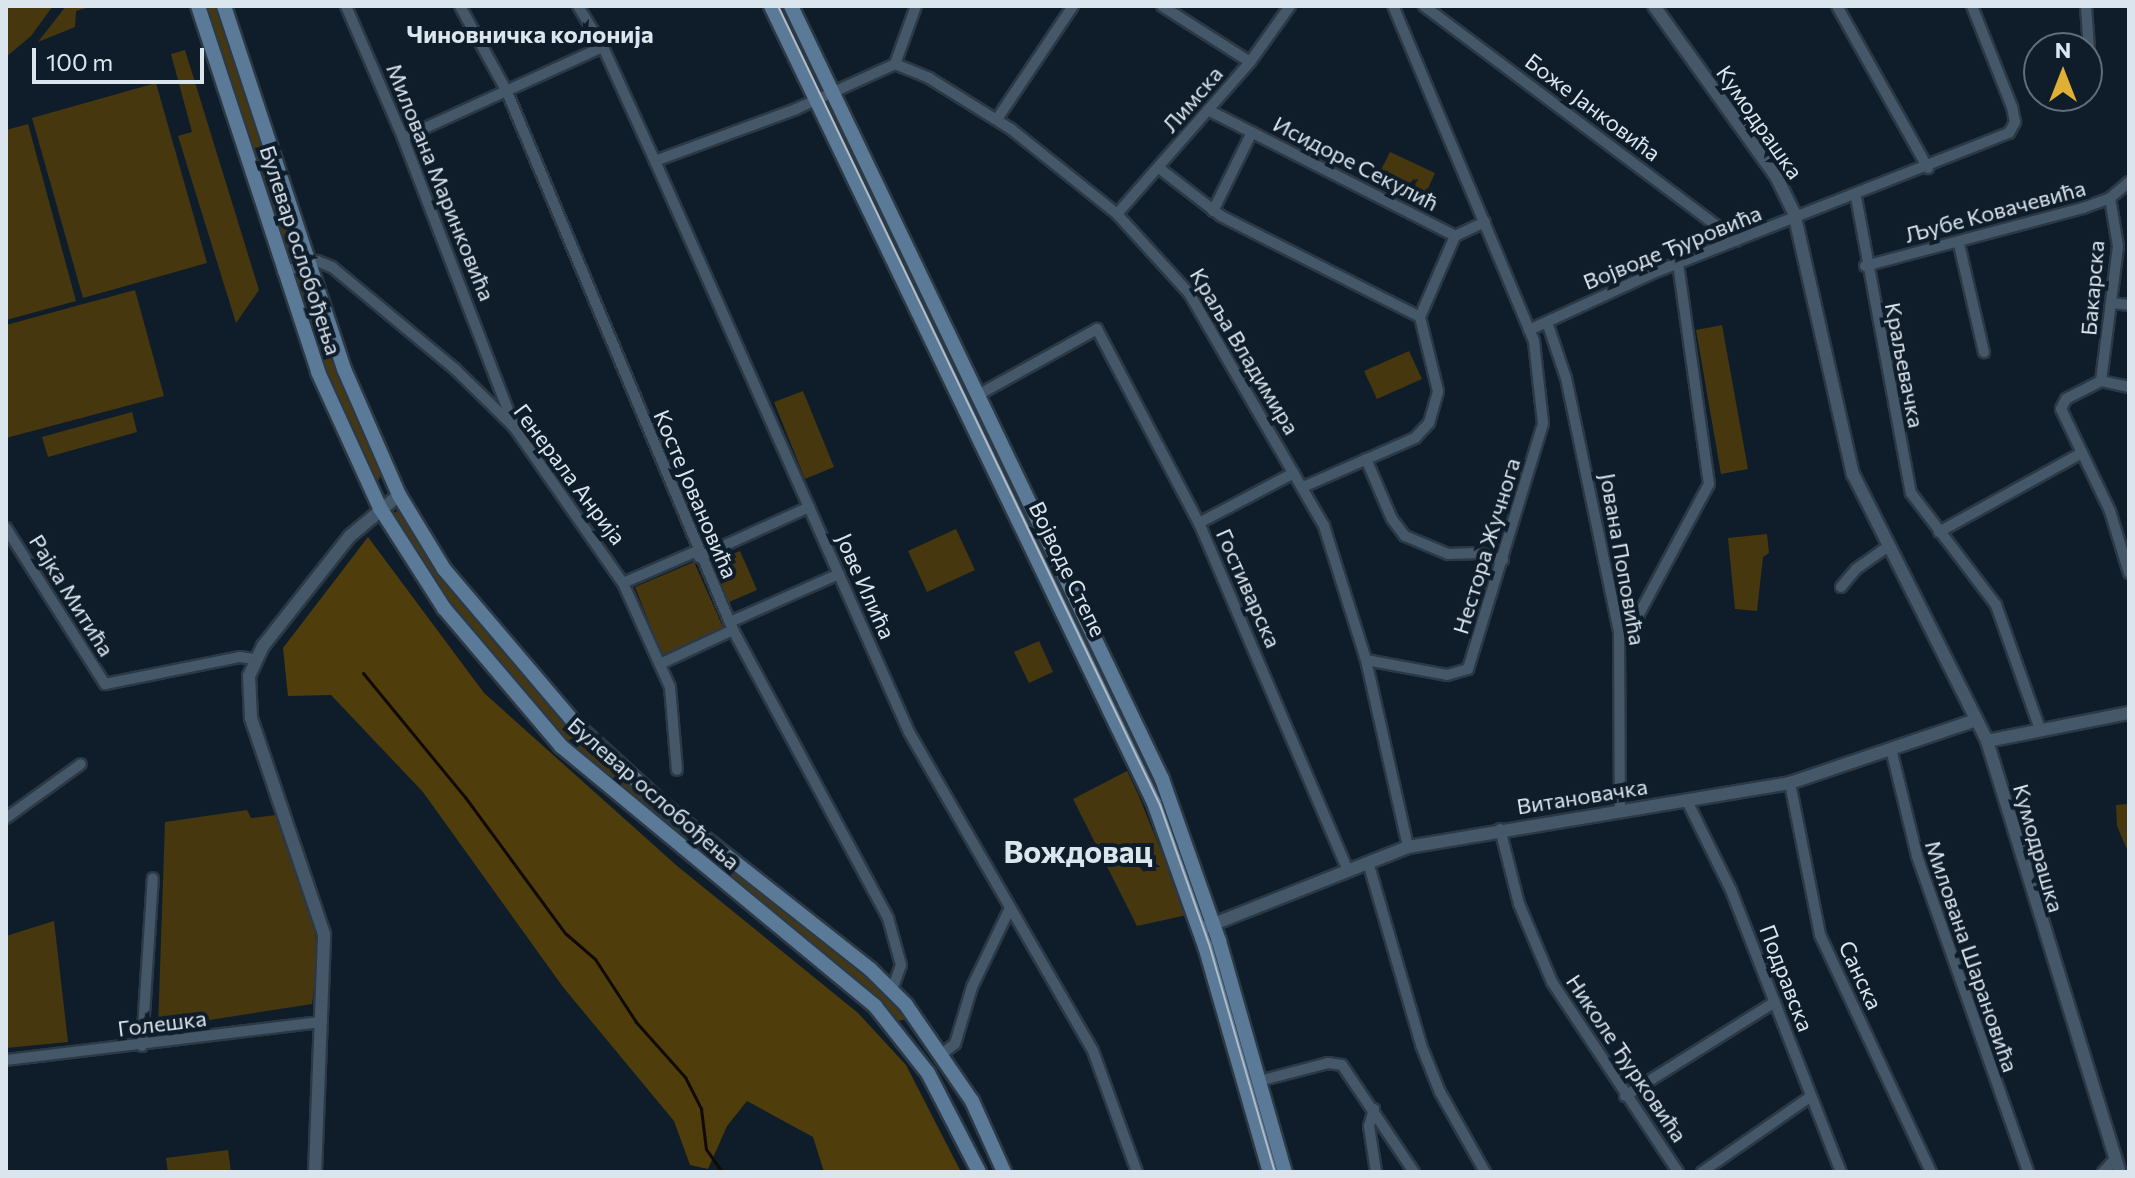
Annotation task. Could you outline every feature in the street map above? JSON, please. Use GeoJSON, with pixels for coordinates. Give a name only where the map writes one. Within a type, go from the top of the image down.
{"type":"FeatureCollection","features":[{"type":"Feature","properties":{"kind":"main road","name":"Булевар ослобођења"},"geometry":{"type":"LineString","coordinates":[[198,6],[318,372],[380,508],[444,608],[561,746],[683,852],[843,978],[901,1037],[953,1116],[979,1172]]}},
{"type":"Feature","properties":{"kind":"main road","name":"Булевар ослобођења"},"geometry":{"type":"LineString","coordinates":[[224,6],[344,369],[399,495],[471,605],[579,728],[670,811],[892,990],[942,1054],[986,1125],[1004,1172]]}},
{"type":"Feature","properties":{"kind":"main road","name":"Војводе Степе"},"geometry":{"type":"LineString","coordinates":[[771,6],[1154,803],[1207,927],[1270,1172]]}},
{"type":"Feature","properties":{"kind":"main road","name":"Војводе Степе"},"geometry":{"type":"LineString","coordinates":[[791,6],[1162,779],[1285,1172]]}},
{"type":"Feature","properties":{"kind":"main road"},"geometry":{"type":"LineString","coordinates":[[229,103],[253,95]]}},
{"type":"Feature","properties":{"kind":"main road"},"geometry":{"type":"LineString","coordinates":[[901,1037],[920,1023]]}},
{"type":"Feature","properties":{"kind":"street","name":"Милована Маринковића"},"geometry":{"type":"LineString","coordinates":[[346,6],[403,138],[496,373],[514,427]]}},
{"type":"Feature","properties":{"kind":"street","name":"Косте Јовановића"},"geometry":{"type":"LineString","coordinates":[[460,6],[507,92],[698,554],[732,626],[888,918],[901,965],[892,990]]}},
{"type":"Feature","properties":{"kind":"street","name":"Јове Илића"},"geometry":{"type":"LineString","coordinates":[[578,6],[603,47],[924,762],[1093,1051],[1137,1172]]}},
{"type":"Feature","properties":{"kind":"street"},"geometry":{"type":"LineString","coordinates":[[655,161],[817,100],[890,65],[916,6]]}},
{"type":"Feature","properties":{"kind":"street"},"geometry":{"type":"LineString","coordinates":[[997,119],[1073,6]]}},
{"type":"Feature","properties":{"kind":"street"},"geometry":{"type":"LineString","coordinates":[[1162,6],[1250,62]]}},
{"type":"Feature","properties":{"kind":"street","name":"Лимска"},"geometry":{"type":"LineString","coordinates":[[1117,214],[1250,62],[1290,6]]}},
{"type":"Feature","properties":{"kind":"street"},"geometry":{"type":"LineString","coordinates":[[1393,6],[1529,330]]}},
{"type":"Feature","properties":{"kind":"street","name":"Боже Јанковића"},"geometry":{"type":"LineString","coordinates":[[1424,6],[1737,241]]}},
{"type":"Feature","properties":{"kind":"street","name":"Кумодрашка"},"geometry":{"type":"LineString","coordinates":[[1654,6],[1777,178],[1797,220],[1843,438],[1886,548],[1987,741],[2117,1166]]}},
{"type":"Feature","properties":{"kind":"street"},"geometry":{"type":"LineString","coordinates":[[1837,6],[1928,168]]}},
{"type":"Feature","properties":{"kind":"street","name":"Војводе Ђуровића"},"geometry":{"type":"LineString","coordinates":[[1529,330],[1678,263],[1856,197],[2009,133],[2012,107],[1972,6]]}},
{"type":"Feature","properties":{"kind":"street"},"geometry":{"type":"LineString","coordinates":[[2086,6],[2088,32]]}},
{"type":"Feature","properties":{"kind":"street"},"geometry":{"type":"LineString","coordinates":[[403,138],[603,47]]}},
{"type":"Feature","properties":{"kind":"street","name":"Краља Владимира"},"geometry":{"type":"LineString","coordinates":[[890,65],[929,78],[997,119],[1117,214],[1189,293],[1303,487],[1331,545],[1366,660],[1408,847]]}},
{"type":"Feature","properties":{"kind":"street","name":"Исидоре Секулић"},"geometry":{"type":"LineString","coordinates":[[1208,110],[1455,236],[1485,222]]}},
{"type":"Feature","properties":{"kind":"street"},"geometry":{"type":"LineString","coordinates":[[1213,211],[1252,132]]}},
{"type":"Feature","properties":{"kind":"street"},"geometry":{"type":"LineString","coordinates":[[1159,168],[1213,211],[1420,317]]}},
{"type":"Feature","properties":{"kind":"street","name":"Љубе Ковачевића"},"geometry":{"type":"LineString","coordinates":[[1865,266],[1959,244],[2110,198],[2129,182]]}},
{"type":"Feature","properties":{"kind":"street","name":"Краљевачка"},"geometry":{"type":"LineString","coordinates":[[1856,197],[1865,266],[1908,484],[1915,502],[1996,605],[2040,729]]}},
{"type":"Feature","properties":{"kind":"street","name":"Бакарска"},"geometry":{"type":"LineString","coordinates":[[2101,381],[2118,246],[2110,198]]}},
{"type":"Feature","properties":{"kind":"street"},"geometry":{"type":"LineString","coordinates":[[1303,487],[1415,438],[1432,419],[1437,382],[1420,317],[1455,236]]}},
{"type":"Feature","properties":{"kind":"street"},"geometry":{"type":"LineString","coordinates":[[1959,244],[1984,352]]}},
{"type":"Feature","properties":{"kind":"street","name":"Генерала Анрија"},"geometry":{"type":"LineString","coordinates":[[307,264],[322,262],[344,276],[474,387],[514,427],[623,583],[660,664],[672,699],[677,770]]}},
{"type":"Feature","properties":{"kind":"street"},"geometry":{"type":"LineString","coordinates":[[1619,631],[1639,614],[1709,484],[1678,263]]}},
{"type":"Feature","properties":{"kind":"street"},"geometry":{"type":"LineString","coordinates":[[283,272],[307,264]]}},
{"type":"Feature","properties":{"kind":"street"},"geometry":{"type":"LineString","coordinates":[[2111,303],[2129,305]]}},
{"type":"Feature","properties":{"kind":"street","name":"Јована Поповића"},"geometry":{"type":"LineString","coordinates":[[1547,322],[1569,390],[1619,631],[1620,809]]}},
{"type":"Feature","properties":{"kind":"street","name":"Гостиварска"},"geometry":{"type":"LineString","coordinates":[[978,395],[1097,329],[1199,523],[1348,871]]}},
{"type":"Feature","properties":{"kind":"street","name":"Нестора Жучнога"},"geometry":{"type":"LineString","coordinates":[[1366,660],[1462,674],[1503,560],[1543,423],[1529,330]]}},
{"type":"Feature","properties":{"kind":"street"},"geometry":{"type":"LineString","coordinates":[[474,387],[487,386],[496,373]]}},
{"type":"Feature","properties":{"kind":"street"},"geometry":{"type":"LineString","coordinates":[[2129,387],[2101,381],[2062,404],[2080,454],[2110,511],[2129,573]]}},
{"type":"Feature","properties":{"kind":"street"},"geometry":{"type":"LineString","coordinates":[[1939,532],[2080,454]]}},
{"type":"Feature","properties":{"kind":"street"},"geometry":{"type":"LineString","coordinates":[[1366,459],[1392,519],[1405,536],[1448,554],[1479,553],[1503,560]]}},
{"type":"Feature","properties":{"kind":"street"},"geometry":{"type":"LineString","coordinates":[[1199,523],[1294,473]]}},
{"type":"Feature","properties":{"kind":"street"},"geometry":{"type":"LineString","coordinates":[[315,1172],[322,1022],[322,926],[251,718],[248,694],[255,659],[350,536],[399,495]]}},
{"type":"Feature","properties":{"kind":"street"},"geometry":{"type":"LineString","coordinates":[[623,583],[809,507]]}},
{"type":"Feature","properties":{"kind":"street","name":"Рајка Митића"},"geometry":{"type":"LineString","coordinates":[[6,528],[105,684],[240,657],[255,659]]}},
{"type":"Feature","properties":{"kind":"street"},"geometry":{"type":"LineString","coordinates":[[1841,587],[1856,569],[1886,548]]}},
{"type":"Feature","properties":{"kind":"street"},"geometry":{"type":"LineString","coordinates":[[660,664],[839,574]]}},
{"type":"Feature","properties":{"kind":"street"},"geometry":{"type":"LineString","coordinates":[[1987,741],[2129,713]]}},
{"type":"Feature","properties":{"kind":"street","name":"Витановачка"},"geometry":{"type":"LineString","coordinates":[[1207,927],[1408,847],[1500,829],[1790,783],[1976,720]]}},
{"type":"Feature","properties":{"kind":"street","name":"Милована Шарановића"},"geometry":{"type":"LineString","coordinates":[[1891,749],[1917,856],[2028,1172]]}},
{"type":"Feature","properties":{"kind":"street"},"geometry":{"type":"LineString","coordinates":[[6,818],[81,764]]}},
{"type":"Feature","properties":{"kind":"street","name":"Санска"},"geometry":{"type":"LineString","coordinates":[[1790,783],[1820,935],[1931,1172]]}},
{"type":"Feature","properties":{"kind":"street","name":"Подравска"},"geometry":{"type":"LineString","coordinates":[[1687,801],[1731,890],[1841,1172]]}},
{"type":"Feature","properties":{"kind":"street","name":"Николе Ђурковића"},"geometry":{"type":"LineString","coordinates":[[1500,829],[1519,904],[1552,982],[1678,1172]]}},
{"type":"Feature","properties":{"kind":"street"},"geometry":{"type":"LineString","coordinates":[[1368,862],[1421,1045],[1440,1092],[1485,1172]]}},
{"type":"Feature","properties":{"kind":"street"},"geometry":{"type":"LineString","coordinates":[[142,1046],[153,878]]}},
{"type":"Feature","properties":{"kind":"street"},"geometry":{"type":"LineString","coordinates":[[942,1054],[955,1044],[972,987],[1009,910]]}},
{"type":"Feature","properties":{"kind":"street"},"geometry":{"type":"LineString","coordinates":[[1625,1096],[1775,1002]]}},
{"type":"Feature","properties":{"kind":"street","name":"Голешка"},"geometry":{"type":"LineString","coordinates":[[6,1060],[322,1022]]}},
{"type":"Feature","properties":{"kind":"street"},"geometry":{"type":"LineString","coordinates":[[1259,1081],[1338,1063],[1353,1074],[1414,1172]]}},
{"type":"Feature","properties":{"kind":"street"},"geometry":{"type":"LineString","coordinates":[[1702,1172],[1810,1097]]}},
{"type":"Feature","properties":{"kind":"street"},"geometry":{"type":"LineString","coordinates":[[1374,1109],[1369,1126],[1376,1172]]}},
{"type":"Feature","properties":{"kind":"street"},"geometry":{"type":"LineString","coordinates":[[2103,1172],[2117,1166]]}},
{"type":"Feature","properties":{"kind":"shaded area"},"geometry":{"type":"Polygon","coordinates":[[[6,6],[53,6],[31,36],[6,57],[6,6]]]}},
{"type":"Feature","properties":{"kind":"shaded area"},"geometry":{"type":"Polygon","coordinates":[[[66,6],[94,6],[76,11],[75,27],[38,42],[66,6]]]}},
{"type":"Feature","properties":{"kind":"shaded area"},"geometry":{"type":"Polygon","coordinates":[[[205,6],[220,6],[300,253],[294,262],[289,262],[205,6]]]}},
{"type":"Feature","properties":{"kind":"shaded area"},"geometry":{"type":"Polygon","coordinates":[[[185,50],[259,290],[236,323],[178,136],[192,132],[171,54],[185,50]]]}},
{"type":"Feature","properties":{"kind":"shaded area"},"geometry":{"type":"Polygon","coordinates":[[[156,83],[207,263],[83,298],[32,118],[156,83]]]}},
{"type":"Feature","properties":{"kind":"shaded area"},"geometry":{"type":"Polygon","coordinates":[[[28,124],[76,301],[6,320],[6,130],[28,124]]]}},
{"type":"Feature","properties":{"kind":"shaded area"},"geometry":{"type":"Polygon","coordinates":[[[1390,152],[1435,173],[1422,202],[1377,178],[1390,152]]]}},
{"type":"Feature","properties":{"kind":"shaded area"},"geometry":{"type":"Polygon","coordinates":[[[301,273],[383,471],[377,483],[341,416],[299,304],[294,279],[301,273]]]}},
{"type":"Feature","properties":{"kind":"shaded area"},"geometry":{"type":"Polygon","coordinates":[[[135,290],[164,396],[6,438],[6,325],[135,290]]]}},
{"type":"Feature","properties":{"kind":"shaded area"},"geometry":{"type":"Polygon","coordinates":[[[1722,325],[1748,469],[1721,474],[1696,330],[1722,325]]]}},
{"type":"Feature","properties":{"kind":"shaded area"},"geometry":{"type":"Polygon","coordinates":[[[1409,351],[1422,379],[1377,399],[1364,371],[1409,351]]]}},
{"type":"Feature","properties":{"kind":"shaded area"},"geometry":{"type":"Polygon","coordinates":[[[803,391],[834,467],[805,479],[774,402],[803,391]]]}},
{"type":"Feature","properties":{"kind":"shaded area"},"geometry":{"type":"Polygon","coordinates":[[[132,412],[137,432],[48,457],[42,437],[132,412]]]}},
{"type":"Feature","properties":{"kind":"shaded area"},"geometry":{"type":"Polygon","coordinates":[[[399,510],[494,643],[576,734],[893,998],[908,1019],[897,1021],[865,989],[562,739],[448,605],[391,515],[399,510]]]}},
{"type":"Feature","properties":{"kind":"shaded area"},"geometry":{"type":"Polygon","coordinates":[[[956,529],[975,570],[927,592],[908,551],[956,529]]]}},
{"type":"Feature","properties":{"kind":"shaded area"},"geometry":{"type":"Polygon","coordinates":[[[1767,534],[1769,553],[1763,557],[1757,611],[1735,609],[1728,538],[1767,534]]]}},
{"type":"Feature","properties":{"kind":"shaded area"},"geometry":{"type":"Polygon","coordinates":[[[368,537],[484,693],[676,865],[858,1013],[906,1065],[961,1172],[824,1172],[813,1137],[747,1101],[727,1126],[708,1169],[690,1165],[674,1121],[563,987],[423,792],[331,695],[288,696],[283,648],[368,537]]]}},
{"type":"Feature","properties":{"kind":"shaded area"},"geometry":{"type":"Polygon","coordinates":[[[740,551],[757,590],[729,602],[713,563],[740,551]]]}},
{"type":"Feature","properties":{"kind":"shaded area"},"geometry":{"type":"Polygon","coordinates":[[[694,562],[723,627],[662,655],[635,587],[694,562]]]}},
{"type":"Feature","properties":{"kind":"shaded area"},"geometry":{"type":"Polygon","coordinates":[[[1039,641],[1053,672],[1029,683],[1014,652],[1039,641]]]}},
{"type":"Feature","properties":{"kind":"shaded area"},"geometry":{"type":"Polygon","coordinates":[[[1127,771],[1187,915],[1137,926],[1073,799],[1127,771]]]}},
{"type":"Feature","properties":{"kind":"shaded area"},"geometry":{"type":"Polygon","coordinates":[[[2129,804],[2129,854],[2117,826],[2116,805],[2129,804]]]}},
{"type":"Feature","properties":{"kind":"shaded area"},"geometry":{"type":"Polygon","coordinates":[[[247,810],[251,818],[276,815],[314,923],[318,958],[312,1004],[158,1028],[165,822],[247,810]]]}},
{"type":"Feature","properties":{"kind":"shaded area"},"geometry":{"type":"Polygon","coordinates":[[[54,921],[68,1042],[6,1048],[6,936],[54,921]]]}},
{"type":"Feature","properties":{"kind":"shaded area"},"geometry":{"type":"Polygon","coordinates":[[[228,1150],[231,1172],[168,1172],[166,1158],[228,1150]]]}},
{"type":"Feature","properties":{"kind":"waterway"},"geometry":{"type":"LineString","coordinates":[[363,673],[465,797],[565,933],[595,959],[636,1022],[685,1077],[701,1109],[706,1149],[722,1172]]}},
{"type":"Feature","properties":{"kind":"tram line"},"geometry":{"type":"LineString","coordinates":[[778,6],[1160,805],[1209,944],[1275,1172]]}},
{"type":"Feature","properties":{"kind":"district","name":"Чиновничка колонија"},"geometry":{"type":"Point","coordinates":[530,34]}},
{"type":"Feature","properties":{"kind":"district","name":"Вождовац"},"geometry":{"type":"Point","coordinates":[1078,851]}}]}
